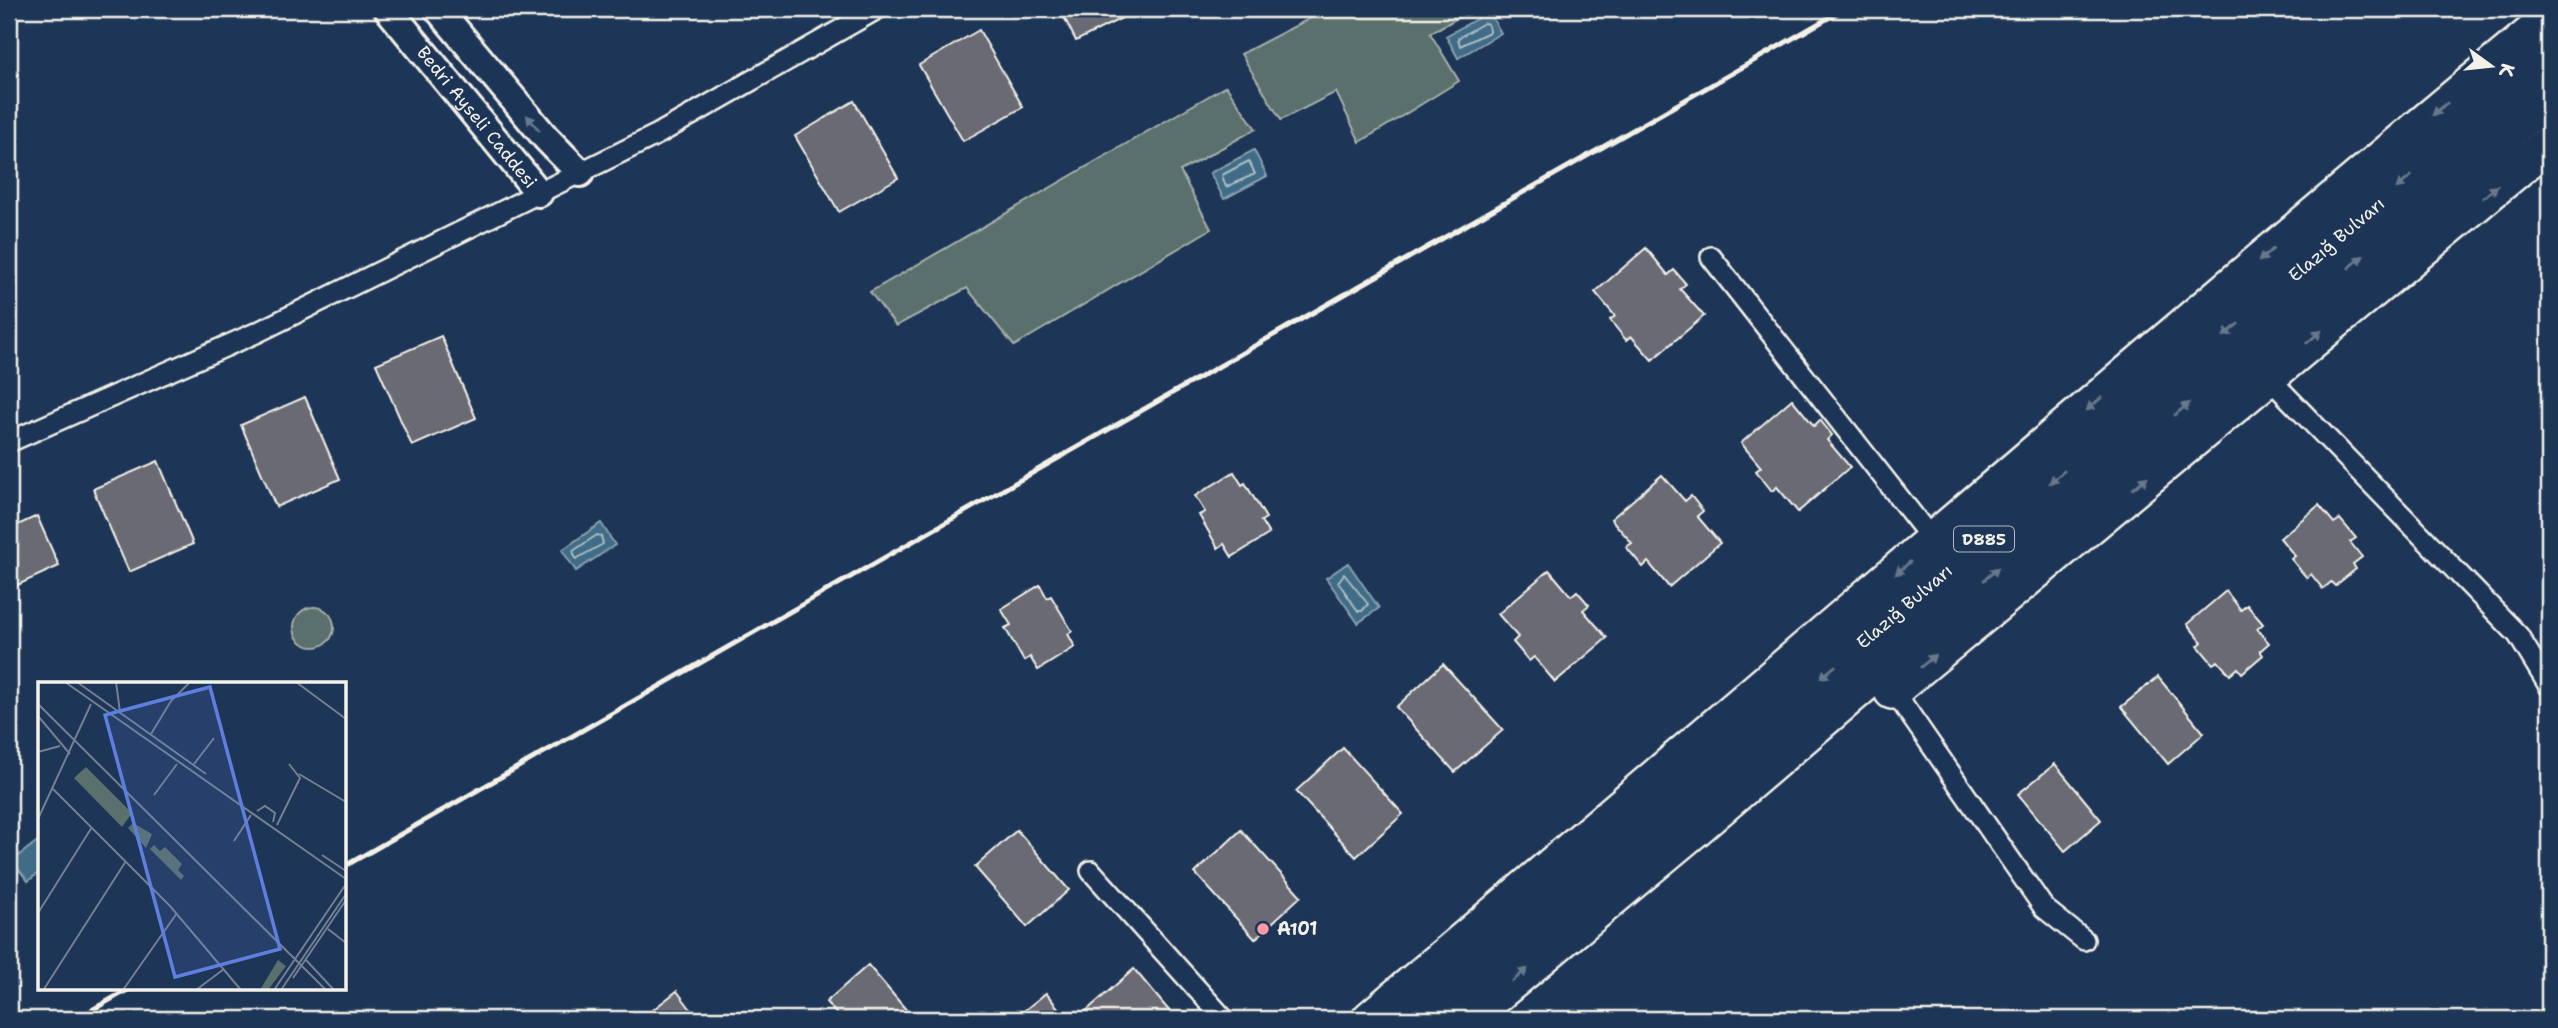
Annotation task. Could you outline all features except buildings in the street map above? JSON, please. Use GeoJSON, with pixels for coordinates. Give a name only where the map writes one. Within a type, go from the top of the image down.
{"type":"FeatureCollection","features":[{"type":"Feature","properties":{"kind":"highway"},"geometry":{"type":"LineString","coordinates":[[1370,1019],[1934,542],[2339,193],[2549,19]]}},
{"type":"Feature","properties":{"kind":"highway","name":"Elazığ Bulvarı"},"geometry":{"type":"LineString","coordinates":[[1419,1019],[2549,59]]}},
{"type":"Feature","properties":{"kind":"highway","name":"Elazığ Bulvarı"},"geometry":{"type":"LineString","coordinates":[[1467,1019],[1694,830],[2549,97]]}},
{"type":"Feature","properties":{"kind":"highway"},"geometry":{"type":"LineString","coordinates":[[1694,830],[1860,717],[2548,144]]}},
{"type":"Feature","properties":{"kind":"main road","name":"Bedri Ayseli Caddesi"},"geometry":{"type":"LineString","coordinates":[[388,9],[538,193]]}},
{"type":"Feature","properties":{"kind":"main road"},"geometry":{"type":"LineString","coordinates":[[438,9],[546,138],[580,173]]}},
{"type":"Feature","properties":{"kind":"street"},"geometry":{"type":"LineString","coordinates":[[9,442],[258,332],[580,173],[658,134],[877,9]]}},
{"type":"Feature","properties":{"kind":"street"},"geometry":{"type":"LineString","coordinates":[[1711,257],[1934,542]]}},
{"type":"Feature","properties":{"kind":"street"},"geometry":{"type":"LineString","coordinates":[[2267,376],[2518,635],[2549,686]]}},
{"type":"Feature","properties":{"kind":"street"},"geometry":{"type":"LineString","coordinates":[[1892,690],[2044,908],[2084,940]]}},
{"type":"Feature","properties":{"kind":"street"},"geometry":{"type":"LineString","coordinates":[[1091,871],[1224,1019]]}},
{"type":"Feature","properties":{"kind":"green space"},"geometry":{"type":"Polygon","coordinates":[[[1328,9],[1474,9],[1430,33],[1459,81],[1360,142],[1336,92],[1281,120],[1241,54],[1328,9]]]}},
{"type":"Feature","properties":{"kind":"green space"},"geometry":{"type":"Polygon","coordinates":[[[1226,86],[1256,129],[1180,171],[1211,229],[1014,346],[967,288],[896,326],[870,292],[1226,86]]]}},
{"type":"Feature","properties":{"kind":"green space"},"geometry":{"type":"Polygon","coordinates":[[[314,607],[328,613],[334,627],[328,641],[314,647],[300,641],[294,627],[300,613],[314,607]]]}},
{"type":"Feature","properties":{"kind":"water"},"geometry":{"type":"Polygon","coordinates":[[[1489,12],[1501,33],[1458,58],[1446,36],[1489,12]]]}},
{"type":"Feature","properties":{"kind":"water"},"geometry":{"type":"Polygon","coordinates":[[[1254,150],[1267,176],[1224,199],[1210,173],[1254,150]]]}},
{"type":"Feature","properties":{"kind":"water"},"geometry":{"type":"Polygon","coordinates":[[[601,523],[615,545],[576,571],[562,550],[601,523]]]}},
{"type":"Feature","properties":{"kind":"water"},"geometry":{"type":"Polygon","coordinates":[[[1348,563],[1379,608],[1358,623],[1326,578],[1348,563]]]}},
{"type":"Feature","properties":{"kind":"water"},"geometry":{"type":"Polygon","coordinates":[[[38,841],[38,874],[28,881],[12,861],[38,841]]]}},
{"type":"Feature","properties":{"kind":"railway"},"geometry":{"type":"LineString","coordinates":[[346,865],[1844,9]]}},
{"type":"Feature","properties":{"kind":"railway"},"geometry":{"type":"LineString","coordinates":[[76,1019],[127,990]]}},
{"type":"Feature","properties":{"kind":"place","name":"A101"},"geometry":{"type":"Point","coordinates":[1263,929]}}]}
